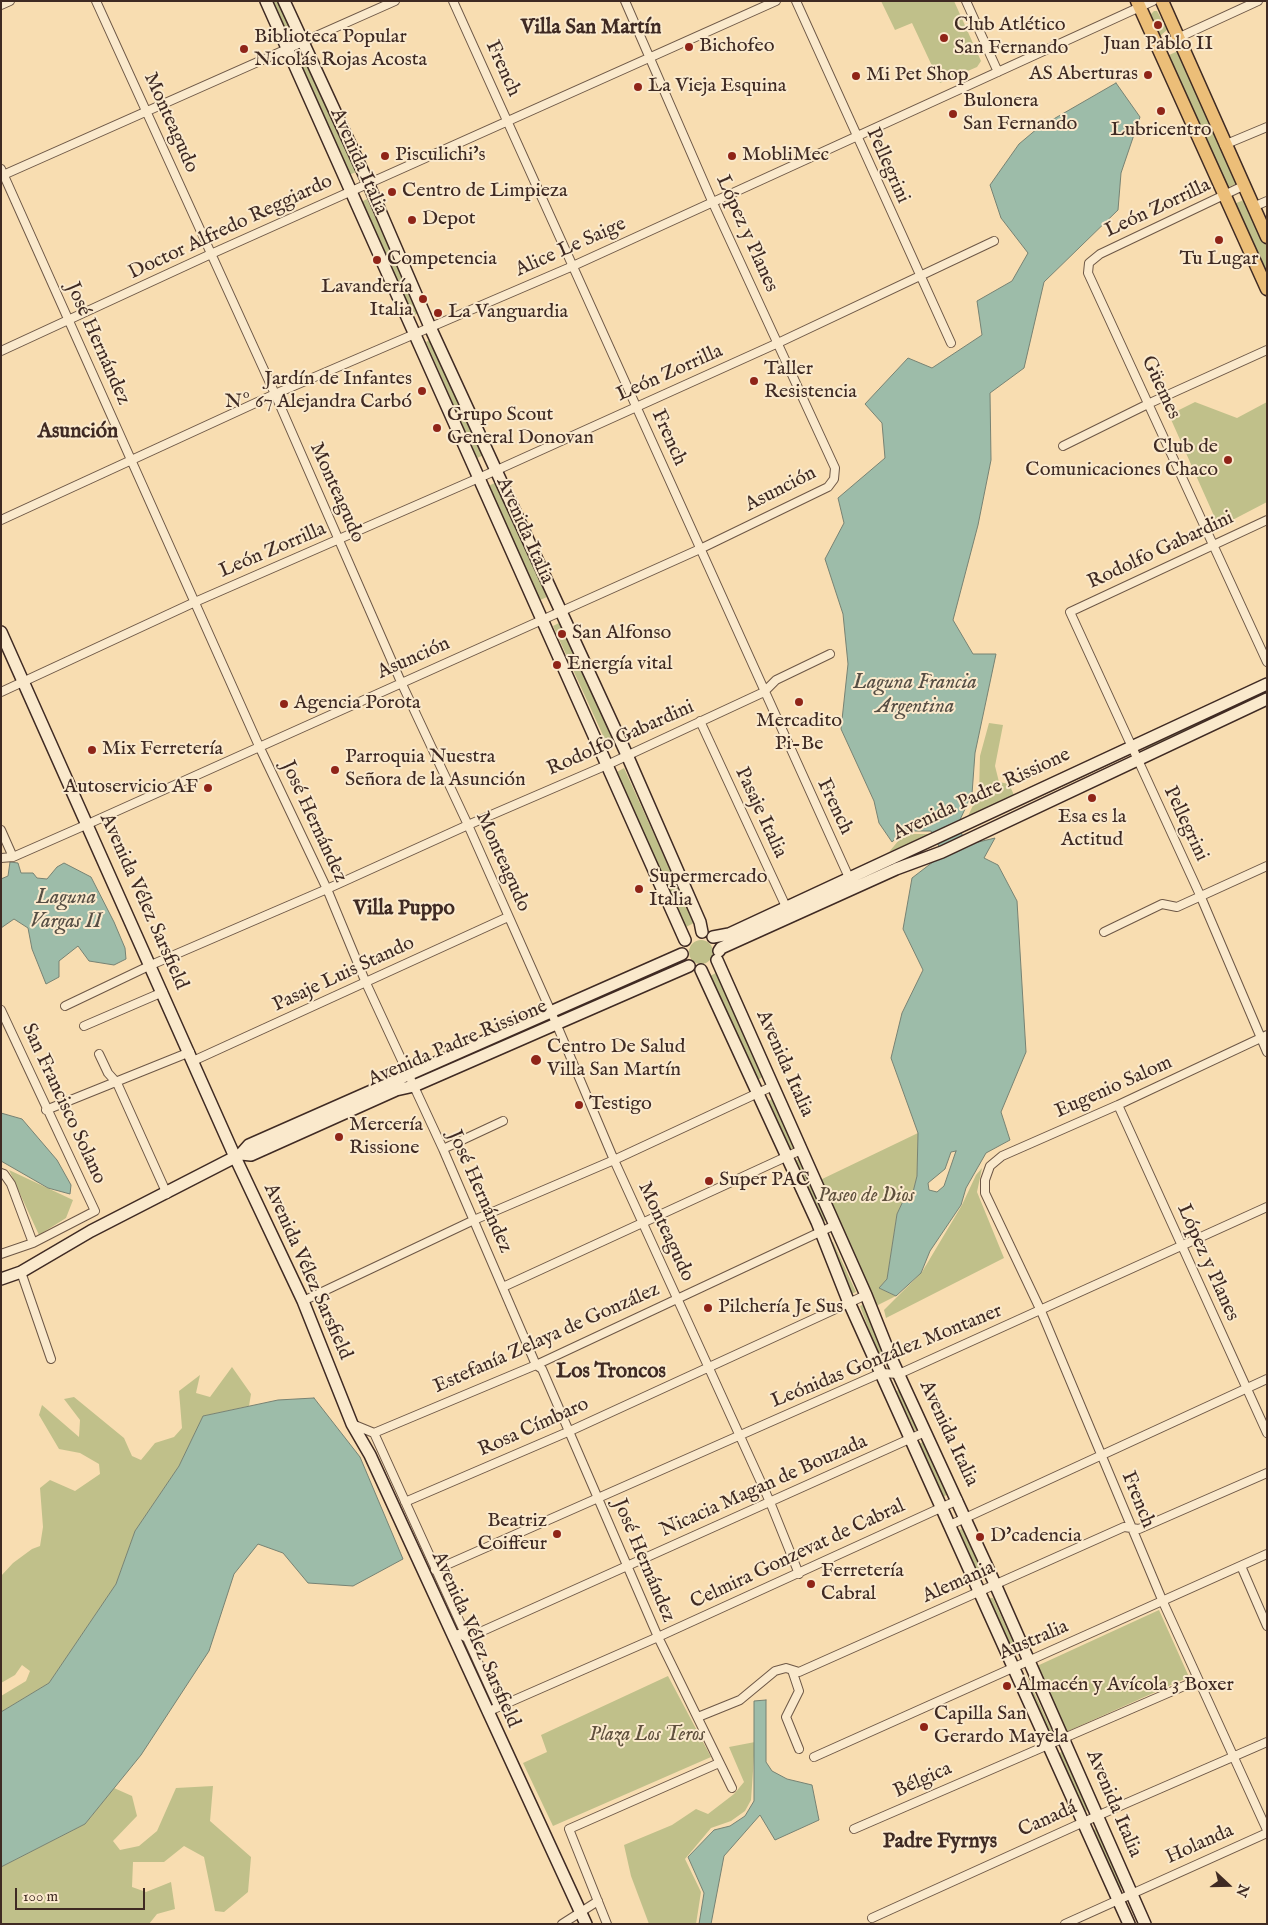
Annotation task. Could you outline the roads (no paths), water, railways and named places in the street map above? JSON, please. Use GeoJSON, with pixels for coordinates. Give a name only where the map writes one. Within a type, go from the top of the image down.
{"type":"FeatureCollection","features":[{"type":"Feature","properties":{"kind":"main road","name":"Avenida Italia"},"geometry":{"type":"LineString","coordinates":[[266,1],[685,940]]}},
{"type":"Feature","properties":{"kind":"main road","name":"Avenida Italia"},"geometry":{"type":"LineString","coordinates":[[284,1],[368,183],[430,328],[498,470],[707,934]]}},
{"type":"Feature","properties":{"kind":"main road"},"geometry":{"type":"LineString","coordinates":[[1162,1],[1224,145],[1267,237]]}},
{"type":"Feature","properties":{"kind":"main road"},"geometry":{"type":"LineString","coordinates":[[1139,4],[1267,289]]}},
{"type":"Feature","properties":{"kind":"main road","name":"Avenida Vélez Sarsfield"},"geometry":{"type":"LineString","coordinates":[[1,632],[303,1301],[352,1424],[370,1455],[586,1924]]}},
{"type":"Feature","properties":{"kind":"main road","name":"Avenida Padre Rissione"},"geometry":{"type":"LineString","coordinates":[[718,956],[721,948],[848,877],[1267,684]]}},
{"type":"Feature","properties":{"kind":"main road","name":"Avenida Padre Rissione"},"geometry":{"type":"LineString","coordinates":[[707,934],[730,934],[854,888],[942,852],[1267,698]]}},
{"type":"Feature","properties":{"kind":"main road"},"geometry":{"type":"LineString","coordinates":[[693,934],[707,934],[718,956],[711,966],[701,970],[689,966],[682,954],[685,940],[693,934]]}},
{"type":"Feature","properties":{"kind":"main road","name":"Avenida Padre Rissione"},"geometry":{"type":"LineString","coordinates":[[1,1279],[21,1272],[91,1231],[167,1194],[238,1156],[249,1145],[551,1010],[682,954]]}},
{"type":"Feature","properties":{"kind":"main road","name":"Avenida Italia"},"geometry":{"type":"LineString","coordinates":[[718,956],[899,1374],[996,1584],[1145,1924]]}},
{"type":"Feature","properties":{"kind":"main road","name":"Avenida Padre Rissione"},"geometry":{"type":"LineString","coordinates":[[238,1156],[251,1155],[396,1090],[414,1086],[689,966]]}},
{"type":"Feature","properties":{"kind":"main road","name":"Avenida Italia"},"geometry":{"type":"LineString","coordinates":[[701,970],[788,1157],[821,1231],[849,1302],[912,1438],[978,1592],[1129,1924]]}},
{"type":"Feature","properties":{"kind":"street"},"geometry":{"type":"LineString","coordinates":[[1,5],[10,1]]}},
{"type":"Feature","properties":{"kind":"street","name":"Monteagudo"},"geometry":{"type":"LineString","coordinates":[[96,1],[275,394],[401,682],[468,824],[551,1010],[614,1160],[770,1502],[799,1574]]}},
{"type":"Feature","properties":{"kind":"street"},"geometry":{"type":"LineString","coordinates":[[2,174],[147,112],[395,1]]}},
{"type":"Feature","properties":{"kind":"street","name":"French"},"geometry":{"type":"LineString","coordinates":[[454,1],[854,888]]}},
{"type":"Feature","properties":{"kind":"street","name":"López y Planes"},"geometry":{"type":"LineString","coordinates":[[626,1],[712,201],[835,468],[834,479]]}},
{"type":"Feature","properties":{"kind":"street","name":"Doctor Alfredo Reggiardo"},"geometry":{"type":"LineString","coordinates":[[1,351],[210,254],[776,1]]}},
{"type":"Feature","properties":{"kind":"street","name":"Pellegrini"},"geometry":{"type":"LineString","coordinates":[[796,1],[951,343]]}},
{"type":"Feature","properties":{"kind":"street"},"geometry":{"type":"LineString","coordinates":[[966,1],[998,72]]}},
{"type":"Feature","properties":{"kind":"street","name":"Alice Le Saige"},"geometry":{"type":"LineString","coordinates":[[1,520],[275,394],[573,266],[998,72],[1139,4],[1153,1]]}},
{"type":"Feature","properties":{"kind":"street"},"geometry":{"type":"LineString","coordinates":[[1234,1],[1238,10]]}},
{"type":"Feature","properties":{"kind":"street"},"geometry":{"type":"LineString","coordinates":[[1158,46],[1258,1]]}},
{"type":"Feature","properties":{"kind":"street"},"geometry":{"type":"LineString","coordinates":[[1224,145],[1267,126]]}},
{"type":"Feature","properties":{"kind":"street","name":"José Hernández"},"geometry":{"type":"LineString","coordinates":[[2,174],[259,746],[327,890],[366,983],[443,1149],[536,1365],[542,1369],[570,1431],[658,1637],[732,1788]]}},
{"type":"Feature","properties":{"kind":"street","name":"León Zorrilla"},"geometry":{"type":"LineString","coordinates":[[1089,263],[1100,254],[1243,186]]}},
{"type":"Feature","properties":{"kind":"street"},"geometry":{"type":"LineString","coordinates":[[1253,207],[1267,201]]}},
{"type":"Feature","properties":{"kind":"street","name":"León Zorrilla"},"geometry":{"type":"LineString","coordinates":[[1,692],[24,683],[195,602],[498,470],[778,344],[994,240]]}},
{"type":"Feature","properties":{"kind":"street","name":"Güemes"},"geometry":{"type":"LineString","coordinates":[[1089,263],[1088,274],[1150,403],[1267,662]]}},
{"type":"Feature","properties":{"kind":"street"},"geometry":{"type":"LineString","coordinates":[[1063,446],[1150,403],[1267,350]]}},
{"type":"Feature","properties":{"kind":"street","name":"Asunción"},"geometry":{"type":"LineString","coordinates":[[1,858],[13,856],[88,824],[700,549],[828,487],[834,479]]}},
{"type":"Feature","properties":{"kind":"street","name":"Rodolfo Gabardini"},"geometry":{"type":"LineString","coordinates":[[1070,612],[1214,543],[1267,520]]}},
{"type":"Feature","properties":{"kind":"street","name":"Pellegrini"},"geometry":{"type":"LineString","coordinates":[[1070,612],[1264,1037],[1267,1052]]}},
{"type":"Feature","properties":{"kind":"street","name":"Rodolfo Gabardini"},"geometry":{"type":"LineString","coordinates":[[65,1006],[151,964],[327,890],[468,824],[607,765],[764,692],[776,680],[830,654]]}},
{"type":"Feature","properties":{"kind":"street","name":"Pasaje Italia"},"geometry":{"type":"LineString","coordinates":[[700,721],[788,912]]}},
{"type":"Feature","properties":{"kind":"street"},"geometry":{"type":"LineString","coordinates":[[1,830],[13,856]]}},
{"type":"Feature","properties":{"kind":"street"},"geometry":{"type":"LineString","coordinates":[[1104,932],[1162,904],[1177,907],[1267,866]]}},
{"type":"Feature","properties":{"kind":"street","name":"Pasaje Luis Stando"},"geometry":{"type":"LineString","coordinates":[[46,1110],[192,1057],[366,983],[508,917]]}},
{"type":"Feature","properties":{"kind":"street"},"geometry":{"type":"LineString","coordinates":[[84,1026],[163,992]]}},
{"type":"Feature","properties":{"kind":"street","name":"San Francisco Solano"},"geometry":{"type":"LineString","coordinates":[[1,1010],[5,1026],[95,1211],[84,1216],[91,1231]]}},
{"type":"Feature","properties":{"kind":"street","name":"Eugenio Salom"},"geometry":{"type":"LineString","coordinates":[[985,1180],[990,1166],[1002,1156],[1118,1105],[1264,1037]]}},
{"type":"Feature","properties":{"kind":"street"},"geometry":{"type":"LineString","coordinates":[[99,1054],[108,1073],[116,1083],[167,1194]]}},
{"type":"Feature","properties":{"kind":"street"},"geometry":{"type":"LineString","coordinates":[[303,1301],[474,1220],[614,1160],[773,1086]]}},
{"type":"Feature","properties":{"kind":"street","name":"López y Planes"},"geometry":{"type":"LineString","coordinates":[[1118,1105],[1267,1434]]}},
{"type":"Feature","properties":{"kind":"street"},"geometry":{"type":"LineString","coordinates":[[443,1149],[503,1121]]}},
{"type":"Feature","properties":{"kind":"street"},"geometry":{"type":"LineString","coordinates":[[503,1287],[802,1150]]}},
{"type":"Feature","properties":{"kind":"street"},"geometry":{"type":"LineString","coordinates":[[1,1174],[4,1174],[11,1184],[33,1243]]}},
{"type":"Feature","properties":{"kind":"street","name":"French"},"geometry":{"type":"LineString","coordinates":[[985,1180],[985,1193],[1041,1311],[1163,1602],[1267,1831]]}},
{"type":"Feature","properties":{"kind":"street","name":"Leónidas González Montaner"},"geometry":{"type":"LineString","coordinates":[[434,1570],[598,1499],[881,1372],[899,1374],[1267,1207]]}},
{"type":"Feature","properties":{"kind":"street"},"geometry":{"type":"LineString","coordinates":[[1,1254],[33,1243],[84,1216]]}},
{"type":"Feature","properties":{"kind":"street","name":"Estefanía Zelaya de González"},"geometry":{"type":"LineString","coordinates":[[374,1433],[536,1365],[835,1225]]}},
{"type":"Feature","properties":{"kind":"street"},"geometry":{"type":"LineString","coordinates":[[21,1272],[51,1359]]}},
{"type":"Feature","properties":{"kind":"street","name":"Rosa Címbaro"},"geometry":{"type":"LineString","coordinates":[[406,1502],[570,1431],[866,1295]]}},
{"type":"Feature","properties":{"kind":"street"},"geometry":{"type":"LineString","coordinates":[[950,1525],[1267,1379]]}},
{"type":"Feature","properties":{"kind":"street"},"geometry":{"type":"LineString","coordinates":[[352,1424],[374,1433]]}},
{"type":"Feature","properties":{"kind":"street","name":"Nicacia Magan de Bouzada"},"geometry":{"type":"LineString","coordinates":[[467,1638],[925,1432]]}},
{"type":"Feature","properties":{"kind":"street","name":"Avenida Vélez Sarsfield"},"geometry":{"type":"LineString","coordinates":[[374,1433],[406,1502],[434,1570],[498,1706]]}},
{"type":"Feature","properties":{"kind":"street","name":"Alemania"},"geometry":{"type":"LineString","coordinates":[[698,1717],[740,1700],[775,1671],[786,1668],[799,1672],[1124,1527],[1139,1529],[1267,1473]]}},
{"type":"Feature","properties":{"kind":"street","name":"Celmira Gonzevat de Cabral"},"geometry":{"type":"LineString","coordinates":[[487,1712],[799,1574],[958,1500]]}},
{"type":"Feature","properties":{"kind":"street","name":"Australia"},"geometry":{"type":"LineString","coordinates":[[814,1757],[1013,1667],[1030,1662],[1267,1554]]}},
{"type":"Feature","properties":{"kind":"street"},"geometry":{"type":"LineString","coordinates":[[1241,1566],[1267,1626]]}},
{"type":"Feature","properties":{"kind":"street"},"geometry":{"type":"LineString","coordinates":[[452,1635],[459,1634],[467,1638]]}},
{"type":"Feature","properties":{"kind":"street"},"geometry":{"type":"LineString","coordinates":[[792,1670],[798,1691],[786,1717],[799,1749]]}},
{"type":"Feature","properties":{"kind":"street","name":"Bélgica"},"geometry":{"type":"LineString","coordinates":[[854,1829],[1198,1680]]}},
{"type":"Feature","properties":{"kind":"street","name":"Canadá"},"geometry":{"type":"LineString","coordinates":[[872,1918],[1097,1816],[1267,1742]]}},
{"type":"Feature","properties":{"kind":"street"},"geometry":{"type":"LineString","coordinates":[[607,1924],[569,1829],[719,1763]]}},
{"type":"Feature","properties":{"kind":"street","name":"Holanda"},"geometry":{"type":"LineString","coordinates":[[1065,1924],[1267,1831]]}},
{"type":"Feature","properties":{"kind":"street"},"geometry":{"type":"LineString","coordinates":[[562,1924],[598,1901]]}},
{"type":"Feature","properties":{"kind":"water","name":"Laguna Francia Argentina"},"geometry":{"type":"Polygon","coordinates":[[[1116,83],[1140,117],[1121,173],[1118,210],[1044,282],[1024,368],[990,393],[991,460],[978,525],[953,620],[973,654],[996,654],[975,753],[972,794],[958,824],[966,845],[995,838],[984,858],[998,865],[1017,901],[1026,1052],[1001,1112],[1010,1140],[986,1153],[966,1188],[961,1205],[930,1251],[921,1273],[896,1296],[879,1288],[887,1279],[897,1214],[904,1199],[913,1192],[917,1176],[918,1133],[891,1058],[902,1013],[923,970],[903,929],[912,878],[942,855],[942,852],[931,831],[904,831],[892,842],[879,823],[874,801],[841,729],[848,664],[843,614],[825,559],[844,523],[838,498],[885,458],[882,423],[865,404],[908,358],[932,368],[982,335],[977,301],[1012,281],[1028,253],[1001,218],[990,185],[1019,144],[1038,128],[1116,83]],[[956,1151],[951,1152],[945,1169],[928,1183],[929,1190],[937,1192],[944,1186],[956,1151]]]}},
{"type":"Feature","properties":{"kind":"water","name":"Laguna Vargas II"},"geometry":{"type":"Polygon","coordinates":[[[10,862],[18,863],[21,873],[33,873],[37,878],[47,879],[57,867],[64,863],[91,877],[114,922],[125,948],[126,959],[114,965],[89,961],[78,946],[59,961],[59,977],[46,984],[32,949],[28,928],[14,919],[1,928],[1,879],[8,876],[10,862]]]}},
{"type":"Feature","properties":{"kind":"water"},"geometry":{"type":"Polygon","coordinates":[[[1,1113],[22,1119],[57,1160],[71,1185],[70,1194],[48,1188],[1,1161],[1,1113]]]}},
{"type":"Feature","properties":{"kind":"water"},"geometry":{"type":"Polygon","coordinates":[[[314,1398],[360,1457],[403,1559],[353,1586],[308,1583],[283,1553],[258,1544],[234,1574],[209,1651],[141,1755],[85,1824],[1,1867],[1,1712],[49,1683],[116,1584],[135,1531],[179,1466],[203,1416],[278,1400],[314,1398]]]}},
{"type":"Feature","properties":{"kind":"water"},"geometry":{"type":"Polygon","coordinates":[[[766,1700],[766,1762],[772,1771],[787,1779],[812,1785],[819,1820],[775,1840],[760,1815],[724,1856],[711,1924],[699,1924],[704,1893],[688,1857],[714,1830],[730,1826],[745,1816],[754,1801],[754,1701],[766,1700]]]}},
{"type":"Feature","properties":{"kind":"place","name":"Juan Pablo II"},"geometry":{"type":"Point","coordinates":[1158,25]}},
{"type":"Feature","properties":{"kind":"place","name":"Club Atlético San Fernando"},"geometry":{"type":"Point","coordinates":[944,38]}},
{"type":"Feature","properties":{"kind":"place","name":"Bichofeo"},"geometry":{"type":"Point","coordinates":[689,47]}},
{"type":"Feature","properties":{"kind":"place","name":"Biblioteca Popular Nicolás Rojas Acosta"},"geometry":{"type":"Point","coordinates":[244,49]}},
{"type":"Feature","properties":{"kind":"place","name":"AS Aberturas"},"geometry":{"type":"Point","coordinates":[1148,75]}},
{"type":"Feature","properties":{"kind":"place","name":"Mi Pet Shop"},"geometry":{"type":"Point","coordinates":[856,76]}},
{"type":"Feature","properties":{"kind":"place","name":"La Vieja Esquina"},"geometry":{"type":"Point","coordinates":[638,87]}},
{"type":"Feature","properties":{"kind":"place","name":"Lubricentro"},"geometry":{"type":"Point","coordinates":[1161,111]}},
{"type":"Feature","properties":{"kind":"place","name":"Bulonera San Fernando"},"geometry":{"type":"Point","coordinates":[953,114]}},
{"type":"Feature","properties":{"kind":"place","name":"Pisculichi's"},"geometry":{"type":"Point","coordinates":[385,156]}},
{"type":"Feature","properties":{"kind":"place","name":"MobliMec"},"geometry":{"type":"Point","coordinates":[732,156]}},
{"type":"Feature","properties":{"kind":"place","name":"Centro de Limpieza"},"geometry":{"type":"Point","coordinates":[392,192]}},
{"type":"Feature","properties":{"kind":"place","name":"Depot"},"geometry":{"type":"Point","coordinates":[412,220]}},
{"type":"Feature","properties":{"kind":"place","name":"Tu Lugar"},"geometry":{"type":"Point","coordinates":[1219,240]}},
{"type":"Feature","properties":{"kind":"place","name":"Competencia"},"geometry":{"type":"Point","coordinates":[377,260]}},
{"type":"Feature","properties":{"kind":"place","name":"Lavandería Italia"},"geometry":{"type":"Point","coordinates":[423,299]}},
{"type":"Feature","properties":{"kind":"place","name":"La Vanguardia"},"geometry":{"type":"Point","coordinates":[438,313]}},
{"type":"Feature","properties":{"kind":"place","name":"Taller Resistencia"},"geometry":{"type":"Point","coordinates":[754,381]}},
{"type":"Feature","properties":{"kind":"place","name":"Jardín de Infantes Nº 67 Alejandra Carbó"},"geometry":{"type":"Point","coordinates":[422,391]}},
{"type":"Feature","properties":{"kind":"place","name":"Grupo Scout General Donovan"},"geometry":{"type":"Point","coordinates":[437,428]}},
{"type":"Feature","properties":{"kind":"place","name":"Club de Comunicaciones Chaco"},"geometry":{"type":"Point","coordinates":[1228,460]}},
{"type":"Feature","properties":{"kind":"place","name":"San Alfonso"},"geometry":{"type":"Point","coordinates":[562,634]}},
{"type":"Feature","properties":{"kind":"place","name":"Energía vital"},"geometry":{"type":"Point","coordinates":[557,665]}},
{"type":"Feature","properties":{"kind":"place","name":"Mercadito Pi-Be"},"geometry":{"type":"Point","coordinates":[799,702]}},
{"type":"Feature","properties":{"kind":"place","name":"Agencia Porota"},"geometry":{"type":"Point","coordinates":[284,704]}},
{"type":"Feature","properties":{"kind":"place","name":"Mix Ferretería"},"geometry":{"type":"Point","coordinates":[92,750]}},
{"type":"Feature","properties":{"kind":"place","name":"Parroquia Nuestra Señora de la Asunción"},"geometry":{"type":"Point","coordinates":[335,770]}},
{"type":"Feature","properties":{"kind":"place","name":"Autoservicio AF"},"geometry":{"type":"Point","coordinates":[208,788]}},
{"type":"Feature","properties":{"kind":"place","name":"Esa es la Actitud"},"geometry":{"type":"Point","coordinates":[1092,798]}},
{"type":"Feature","properties":{"kind":"place","name":"Supermercado Italia"},"geometry":{"type":"Point","coordinates":[639,889]}},
{"type":"Feature","properties":{"kind":"place","name":"Centro De Salud Villa San Martín"},"geometry":{"type":"Point","coordinates":[536,1060]}},
{"type":"Feature","properties":{"kind":"place","name":"Testigo"},"geometry":{"type":"Point","coordinates":[579,1105]}},
{"type":"Feature","properties":{"kind":"place","name":"Mercería Rissione"},"geometry":{"type":"Point","coordinates":[339,1137]}},
{"type":"Feature","properties":{"kind":"place","name":"Super PAC"},"geometry":{"type":"Point","coordinates":[709,1181]}},
{"type":"Feature","properties":{"kind":"place","name":"Pilchería Je Sus"},"geometry":{"type":"Point","coordinates":[708,1308]}},
{"type":"Feature","properties":{"kind":"place","name":"Beatriz Coiffeur"},"geometry":{"type":"Point","coordinates":[557,1534]}},
{"type":"Feature","properties":{"kind":"place","name":"D'cadencia"},"geometry":{"type":"Point","coordinates":[980,1537]}},
{"type":"Feature","properties":{"kind":"place","name":"Ferretería Cabral"},"geometry":{"type":"Point","coordinates":[811,1584]}},
{"type":"Feature","properties":{"kind":"place","name":"Almacén y Avícola 3 Boxer"},"geometry":{"type":"Point","coordinates":[1007,1686]}},
{"type":"Feature","properties":{"kind":"place","name":"Capilla San Gerardo Mayela"},"geometry":{"type":"Point","coordinates":[924,1727]}},
{"type":"Feature","properties":{"kind":"district","name":"Villa San Martín"},"geometry":{"type":"Point","coordinates":[591,29]}},
{"type":"Feature","properties":{"kind":"district","name":"Asunción"},"geometry":{"type":"Point","coordinates":[78,433]}},
{"type":"Feature","properties":{"kind":"district","name":"Villa Puppo"},"geometry":{"type":"Point","coordinates":[404,910]}},
{"type":"Feature","properties":{"kind":"district","name":"Los Troncos"},"geometry":{"type":"Point","coordinates":[611,1373]}},
{"type":"Feature","properties":{"kind":"district","name":"Padre Fyrnys"},"geometry":{"type":"Point","coordinates":[940,1843]}},
{"type":"Feature","properties":{"kind":"park label","name":"Paseo de Dios"},"geometry":{"type":"Point","coordinates":[866,1197]}},
{"type":"Feature","properties":{"kind":"park label","name":"Plaza Los Teros"},"geometry":{"type":"Point","coordinates":[647,1736]}}]}
